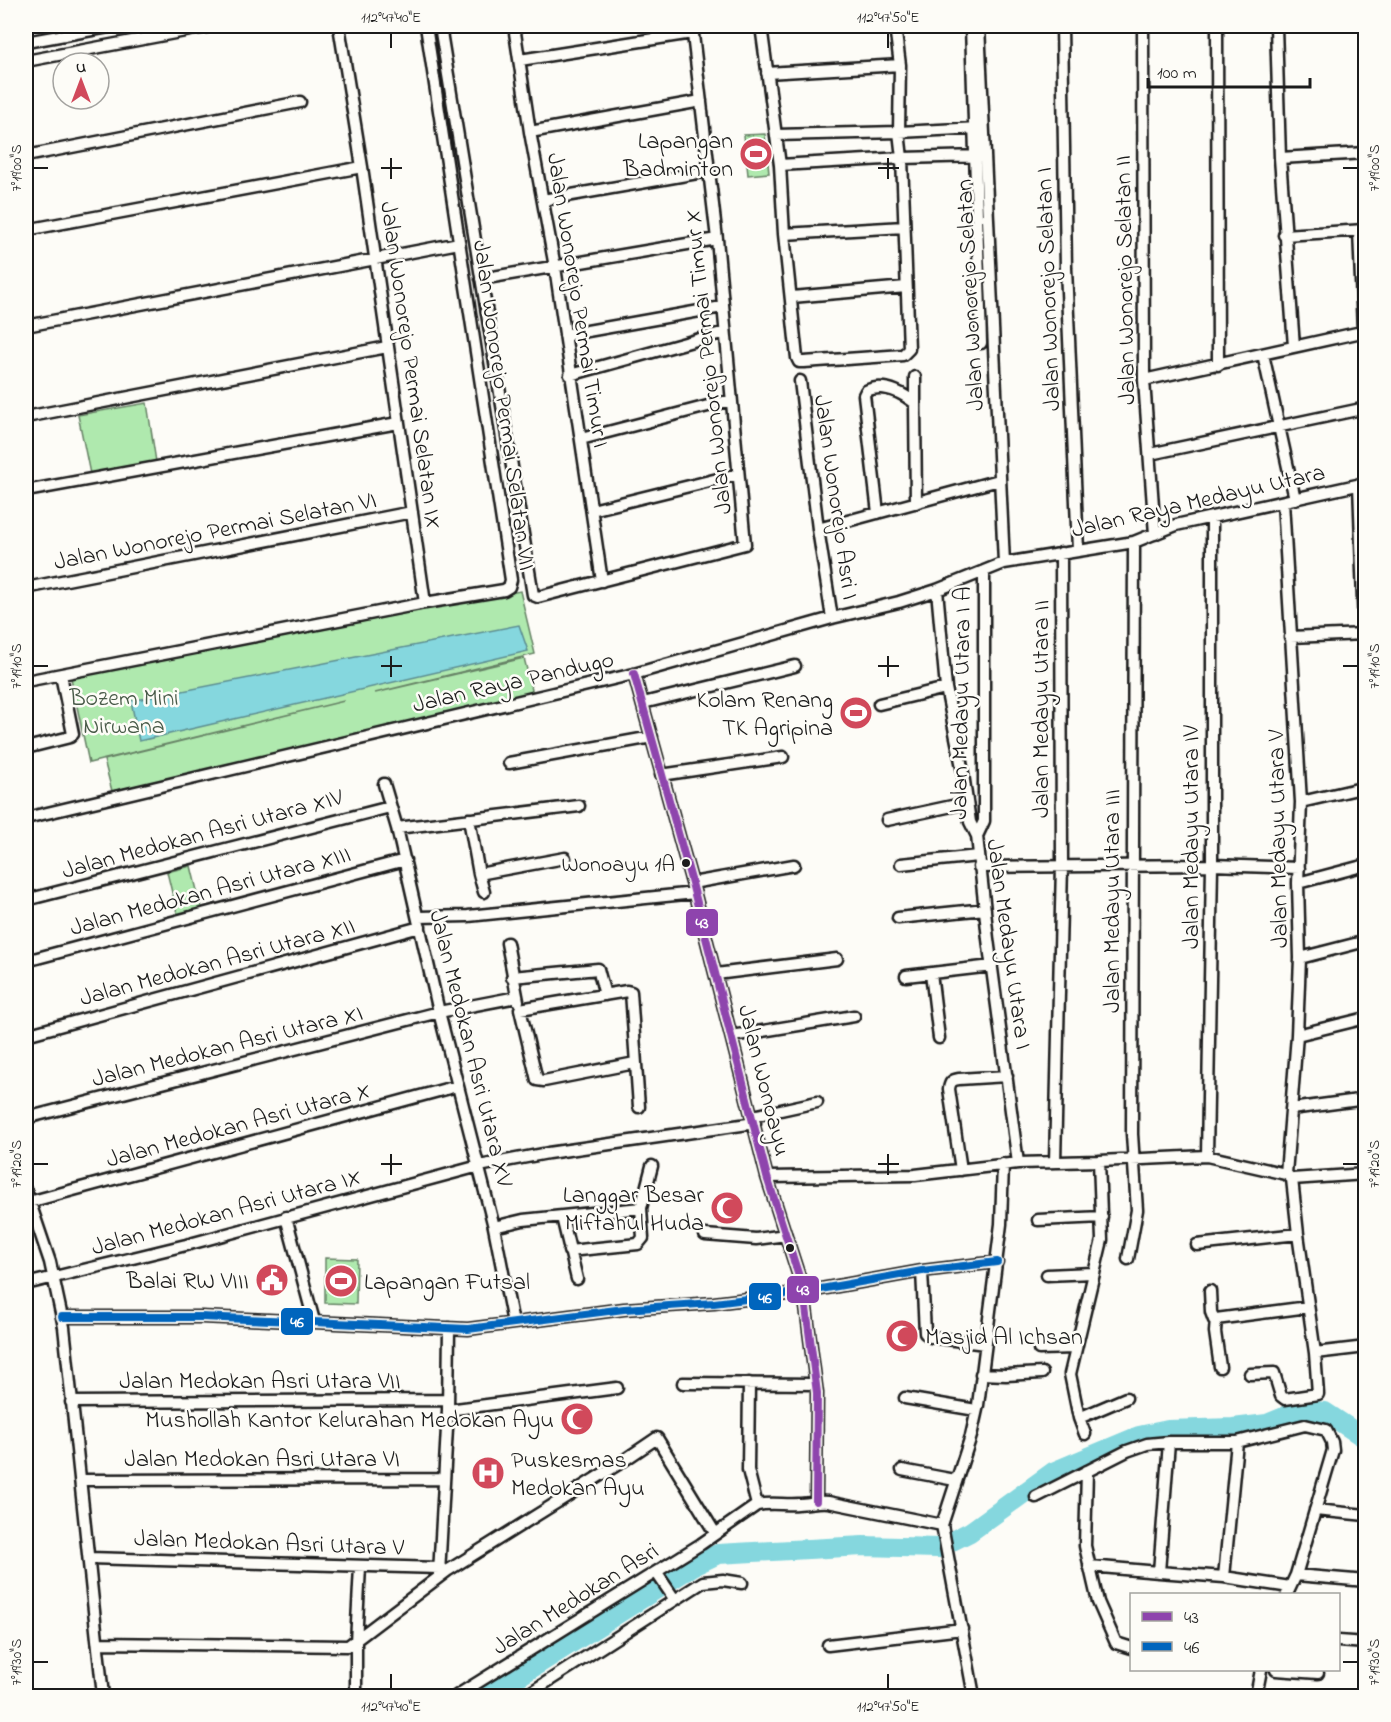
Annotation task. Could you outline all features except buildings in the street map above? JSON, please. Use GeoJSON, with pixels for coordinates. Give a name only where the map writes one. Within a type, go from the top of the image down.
{"type":"FeatureCollection","features":[{"type":"Feature","properties":{"kind":"street"},"geometry":{"type":"LineString","coordinates":[[26,42],[114,26]]}},
{"type":"Feature","properties":{"kind":"street"},"geometry":{"type":"LineString","coordinates":[[26,60],[212,26]]}},
{"type":"Feature","properties":{"kind":"street","name":"Jalan Wonorejo Permai Selatan IX"},"geometry":{"type":"LineString","coordinates":[[339,26],[362,167],[424,603]]}},
{"type":"Feature","properties":{"kind":"street","name":"Jalan Wonorejo Permai Selatan VII"},"geometry":{"type":"LineString","coordinates":[[26,681],[424,603],[504,590],[509,587],[426,26]]}},
{"type":"Feature","properties":{"kind":"street"},"geometry":{"type":"LineString","coordinates":[[440,26],[533,594],[538,597],[602,581]]}},
{"type":"Feature","properties":{"kind":"street","name":"Jalan Wonorejo Permai Timur I"},"geometry":{"type":"LineString","coordinates":[[514,26],[530,132],[555,267],[602,581]]}},
{"type":"Feature","properties":{"kind":"street"},"geometry":{"type":"LineString","coordinates":[[762,26],[780,165],[784,234],[799,362],[903,355],[908,351],[902,158],[899,132],[900,65],[895,26]]}},
{"type":"Feature","properties":{"kind":"street"},"geometry":{"type":"LineString","coordinates":[[776,135],[979,128],[970,26]]}},
{"type":"Feature","properties":{"kind":"street","name":"Jalan Wonorejo Selatan"},"geometry":{"type":"LineString","coordinates":[[979,26],[980,156],[1004,563]]}},
{"type":"Feature","properties":{"kind":"street","name":"Jalan Wonorejo Selatan I"},"geometry":{"type":"LineString","coordinates":[[1062,26],[1066,268],[1078,550]]}},
{"type":"Feature","properties":{"kind":"street","name":"Jalan Wonorejo Selatan II"},"geometry":{"type":"LineString","coordinates":[[1143,26],[1144,380],[1155,534]]}},
{"type":"Feature","properties":{"kind":"street"},"geometry":{"type":"LineString","coordinates":[[1217,26],[1218,365]]}},
{"type":"Feature","properties":{"kind":"street"},"geometry":{"type":"LineString","coordinates":[[1276,26],[1284,235],[1294,346]]}},
{"type":"Feature","properties":{"kind":"street"},"geometry":{"type":"LineString","coordinates":[[520,60],[692,29]]}},
{"type":"Feature","properties":{"kind":"street","name":"Jalan Wonorejo Permai Timur X"},"geometry":{"type":"LineString","coordinates":[[602,581],[745,544],[717,239],[692,29]]}},
{"type":"Feature","properties":{"kind":"street"},"geometry":{"type":"LineString","coordinates":[[767,73],[900,65]]}},
{"type":"Feature","properties":{"kind":"street"},"geometry":{"type":"LineString","coordinates":[[530,132],[701,101]]}},
{"type":"Feature","properties":{"kind":"street"},"geometry":{"type":"LineString","coordinates":[[26,156],[300,102]]}},
{"type":"Feature","properties":{"kind":"street"},"geometry":{"type":"LineString","coordinates":[[1280,158],[1365,153]]}},
{"type":"Feature","properties":{"kind":"street"},"geometry":{"type":"LineString","coordinates":[[780,165],[980,156],[981,343]]}},
{"type":"Feature","properties":{"kind":"street"},"geometry":{"type":"LineString","coordinates":[[26,230],[362,167]]}},
{"type":"Feature","properties":{"kind":"street"},"geometry":{"type":"LineString","coordinates":[[543,200],[709,171]]}},
{"type":"Feature","properties":{"kind":"street"},"geometry":{"type":"LineString","coordinates":[[784,234],[904,227]]}},
{"type":"Feature","properties":{"kind":"street"},"geometry":{"type":"LineString","coordinates":[[1144,380],[1364,332],[1362,230],[1284,235]]}},
{"type":"Feature","properties":{"kind":"street"},"geometry":{"type":"LineString","coordinates":[[481,279],[717,239]]}},
{"type":"Feature","properties":{"kind":"street"},"geometry":{"type":"LineString","coordinates":[[26,326],[459,243]]}},
{"type":"Feature","properties":{"kind":"street"},"geometry":{"type":"LineString","coordinates":[[792,297],[906,287]]}},
{"type":"Feature","properties":{"kind":"street"},"geometry":{"type":"LineString","coordinates":[[565,335],[722,307]]}},
{"type":"Feature","properties":{"kind":"street"},"geometry":{"type":"LineString","coordinates":[[570,375],[725,332]]}},
{"type":"Feature","properties":{"kind":"street"},"geometry":{"type":"LineString","coordinates":[[26,417],[387,347]]}},
{"type":"Feature","properties":{"kind":"street"},"geometry":{"type":"LineString","coordinates":[[1263,354],[1295,499]]}},
{"type":"Feature","properties":{"kind":"street"},"geometry":{"type":"LineString","coordinates":[[915,377],[916,503]]}},
{"type":"Feature","properties":{"kind":"street","name":"Jalan Wonorejo Asri I"},"geometry":{"type":"LineString","coordinates":[[800,381],[818,529],[832,618]]}},
{"type":"Feature","properties":{"kind":"street"},"geometry":{"type":"LineString","coordinates":[[878,513],[864,395],[870,389],[896,390],[915,403]]}},
{"type":"Feature","properties":{"kind":"street"},"geometry":{"type":"LineString","coordinates":[[581,440],[731,400]]}},
{"type":"Feature","properties":{"kind":"street"},"geometry":{"type":"LineString","coordinates":[[1150,454],[1365,408]]}},
{"type":"Feature","properties":{"kind":"street"},"geometry":{"type":"LineString","coordinates":[[26,491],[398,423]]}},
{"type":"Feature","properties":{"kind":"street"},"geometry":{"type":"LineString","coordinates":[[592,510],[738,474]]}},
{"type":"Feature","properties":{"kind":"street"},"geometry":{"type":"LineString","coordinates":[[818,529],[999,480]]}},
{"type":"Feature","properties":{"kind":"street"},"geometry":{"type":"LineString","coordinates":[[1362,484],[1365,688]]}},
{"type":"Feature","properties":{"kind":"street","name":"Jalan Raya Medayu Utara"},"geometry":{"type":"LineString","coordinates":[[1004,563],[1134,542],[1176,525],[1362,484]]}},
{"type":"Feature","properties":{"kind":"street","name":"Jalan Medayu Utara V"},"geometry":{"type":"LineString","coordinates":[[1250,1374],[1274,1373],[1281,1396],[1285,1399],[1315,1395],[1319,1391],[1289,1176],[1300,958],[1298,883],[1301,802],[1282,502]]}},
{"type":"Feature","properties":{"kind":"street","name":"Jalan Wonorejo Permai Selatan VI"},"geometry":{"type":"LineString","coordinates":[[26,588],[412,512]]}},
{"type":"Feature","properties":{"kind":"street","name":"Jalan Medayu Utara IV"},"geometry":{"type":"LineString","coordinates":[[1207,1156],[1212,865],[1212,518]]}},
{"type":"Feature","properties":{"kind":"street","name":"Jalan Medayu Utara III"},"geometry":{"type":"LineString","coordinates":[[1128,1259],[1137,1210],[1133,1160],[1134,542]]}},
{"type":"Feature","properties":{"kind":"street","name":"Jalan Medayu Utara II"},"geometry":{"type":"LineString","coordinates":[[1055,1162],[1062,865],[1061,553]]}},
{"type":"Feature","properties":{"kind":"street","name":"Jalan Raya Pandugo"},"geometry":{"type":"LineString","coordinates":[[26,818],[634,674],[832,618],[899,602],[937,590],[1004,563]]}},
{"type":"Feature","properties":{"kind":"street","name":"Jalan Medayu Utara I A"},"geometry":{"type":"LineString","coordinates":[[977,836],[984,821],[984,571]]}},
{"type":"Feature","properties":{"kind":"street","name":"Jalan Medayu Utara I"},"geometry":{"type":"LineString","coordinates":[[937,590],[946,688],[962,767],[966,803],[970,822],[977,836],[1018,1163]]}},
{"type":"Feature","properties":{"kind":"street"},"geometry":{"type":"LineString","coordinates":[[1290,637],[1364,634]]}},
{"type":"Feature","properties":{"kind":"street"},"geometry":{"type":"LineString","coordinates":[[643,703],[795,666]]}},
{"type":"Feature","properties":{"kind":"street","name":"Jalan Wonoayu"},"geometry":{"type":"LineString","coordinates":[[634,674],[694,888],[767,1177],[804,1292],[816,1384],[816,1501]]}},
{"type":"Feature","properties":{"kind":"street"},"geometry":{"type":"LineString","coordinates":[[26,748],[70,737],[73,734],[61,675]]}},
{"type":"Feature","properties":{"kind":"street"},"geometry":{"type":"LineString","coordinates":[[879,704],[946,688]]}},
{"type":"Feature","properties":{"kind":"street"},"geometry":{"type":"LineString","coordinates":[[509,763],[652,737]]}},
{"type":"Feature","properties":{"kind":"street"},"geometry":{"type":"LineString","coordinates":[[662,775],[783,757]]}},
{"type":"Feature","properties":{"kind":"street","name":"Jalan Medokan Asri Utara XV"},"geometry":{"type":"LineString","coordinates":[[384,784],[405,860],[438,1012],[494,1227],[513,1323]]}},
{"type":"Feature","properties":{"kind":"street"},"geometry":{"type":"LineString","coordinates":[[1301,802],[1365,787]]}},
{"type":"Feature","properties":{"kind":"street"},"geometry":{"type":"LineString","coordinates":[[887,820],[966,803]]}},
{"type":"Feature","properties":{"kind":"street"},"geometry":{"type":"LineString","coordinates":[[397,828],[579,806]]}},
{"type":"Feature","properties":{"kind":"street","name":"Jalan Medokan Asri Utara XIV"},"geometry":{"type":"LineString","coordinates":[[26,900],[390,807]]}},
{"type":"Feature","properties":{"kind":"street"},"geometry":{"type":"LineString","coordinates":[[469,819],[478,873],[484,892]]}},
{"type":"Feature","properties":{"kind":"street"},"geometry":{"type":"LineString","coordinates":[[478,873],[565,858]]}},
{"type":"Feature","properties":{"kind":"street","name":"Jalan Medokan Asri Utara XIII"},"geometry":{"type":"LineString","coordinates":[[26,961],[405,860]]}},
{"type":"Feature","properties":{"kind":"street"},"geometry":{"type":"LineString","coordinates":[[901,864],[979,861],[1132,867],[1212,865],[1299,868]]}},
{"type":"Feature","properties":{"kind":"street","name":"Jalan Medokan Asri Utara XII"},"geometry":{"type":"LineString","coordinates":[[26,1035],[419,922],[694,888],[794,865]]}},
{"type":"Feature","properties":{"kind":"street"},"geometry":{"type":"LineString","coordinates":[[1298,883],[1365,866]]}},
{"type":"Feature","properties":{"kind":"street"},"geometry":{"type":"LineString","coordinates":[[898,918],[985,909]]}},
{"type":"Feature","properties":{"kind":"street"},"geometry":{"type":"LineString","coordinates":[[1300,958],[1365,941]]}},
{"type":"Feature","properties":{"kind":"street"},"geometry":{"type":"LineString","coordinates":[[507,943],[512,977],[537,1080],[544,1081],[635,1063]]}},
{"type":"Feature","properties":{"kind":"street"},"geometry":{"type":"LineString","coordinates":[[716,974],[837,959]]}},
{"type":"Feature","properties":{"kind":"street"},"geometry":{"type":"LineString","coordinates":[[906,976],[992,966]]}},
{"type":"Feature","properties":{"kind":"street"},"geometry":{"type":"LineString","coordinates":[[512,977],[598,969],[605,995]]}},
{"type":"Feature","properties":{"kind":"street"},"geometry":{"type":"LineString","coordinates":[[931,974],[939,1038]]}},
{"type":"Feature","properties":{"kind":"street"},"geometry":{"type":"LineString","coordinates":[[520,1009],[631,992],[639,1107]]}},
{"type":"Feature","properties":{"kind":"street","name":"Jalan Medokan Asri Utara XI"},"geometry":{"type":"LineString","coordinates":[[26,1118],[438,1012],[517,997]]}},
{"type":"Feature","properties":{"kind":"street"},"geometry":{"type":"LineString","coordinates":[[732,1036],[854,1016]]}},
{"type":"Feature","properties":{"kind":"street"},"geometry":{"type":"LineString","coordinates":[[1297,1035],[1365,1018]]}},
{"type":"Feature","properties":{"kind":"street"},"geometry":{"type":"LineString","coordinates":[[961,1170],[950,1083],[959,1079],[1007,1076]]}},
{"type":"Feature","properties":{"kind":"street","name":"Jalan Medokan Asri Utara X"},"geometry":{"type":"LineString","coordinates":[[27,1196],[457,1086]]}},
{"type":"Feature","properties":{"kind":"street"},"geometry":{"type":"LineString","coordinates":[[1292,1109],[1365,1099]]}},
{"type":"Feature","properties":{"kind":"street","name":"Jalan Medokan Asri Utara IX"},"geometry":{"type":"LineString","coordinates":[[26,1284],[186,1245],[479,1166],[548,1153],[676,1136],[817,1102]]}},
{"type":"Feature","properties":{"kind":"street"},"geometry":{"type":"LineString","coordinates":[[767,1177],[869,1176],[961,1170],[1018,1163],[1207,1156],[1289,1176],[1365,1174],[1365,1186]]}},
{"type":"Feature","properties":{"kind":"street"},"geometry":{"type":"LineString","coordinates":[[1085,1434],[1079,1418],[1070,1374],[1092,1273],[1102,1240],[1099,1161]]}},
{"type":"Feature","properties":{"kind":"street"},"geometry":{"type":"LineString","coordinates":[[974,1696],[943,1529],[976,1410],[997,1262],[1003,1164]]}},
{"type":"Feature","properties":{"kind":"street"},"geometry":{"type":"LineString","coordinates":[[569,1251],[638,1244],[643,1238],[641,1208],[652,1166]]}},
{"type":"Feature","properties":{"kind":"street"},"geometry":{"type":"LineString","coordinates":[[27,1196],[54,1278],[62,1317],[103,1696]]}},
{"type":"Feature","properties":{"kind":"street"},"geometry":{"type":"LineString","coordinates":[[494,1227],[523,1220],[641,1208]]}},
{"type":"Feature","properties":{"kind":"street"},"geometry":{"type":"LineString","coordinates":[[562,1216],[577,1279]]}},
{"type":"Feature","properties":{"kind":"street"},"geometry":{"type":"LineString","coordinates":[[1038,1220],[1102,1216]]}},
{"type":"Feature","properties":{"kind":"street"},"geometry":{"type":"LineString","coordinates":[[286,1217],[314,1321]]}},
{"type":"Feature","properties":{"kind":"street"},"geometry":{"type":"LineString","coordinates":[[1197,1245],[1298,1234]]}},
{"type":"Feature","properties":{"kind":"street"},"geometry":{"type":"LineString","coordinates":[[705,1235],[756,1239],[786,1235]]}},
{"type":"Feature","properties":{"kind":"street"},"geometry":{"type":"LineString","coordinates":[[62,1317],[201,1317],[468,1329],[804,1292],[922,1271],[997,1262]]}},
{"type":"Feature","properties":{"kind":"street"},"geometry":{"type":"LineString","coordinates":[[922,1271],[925,1333],[931,1337],[985,1344]]}},
{"type":"Feature","properties":{"kind":"street"},"geometry":{"type":"LineString","coordinates":[[1047,1275],[1092,1273]]}},
{"type":"Feature","properties":{"kind":"street"},"geometry":{"type":"LineString","coordinates":[[1210,1291],[1220,1367]]}},
{"type":"Feature","properties":{"kind":"street"},"geometry":{"type":"LineString","coordinates":[[1214,1320],[1308,1307]]}},
{"type":"Feature","properties":{"kind":"street"},"geometry":{"type":"LineString","coordinates":[[442,1572],[448,1405],[448,1328]]}},
{"type":"Feature","properties":{"kind":"street"},"geometry":{"type":"LineString","coordinates":[[1315,1353],[1365,1347]]}},
{"type":"Feature","properties":{"kind":"street"},"geometry":{"type":"LineString","coordinates":[[1039,1349],[1075,1348]]}},
{"type":"Feature","properties":{"kind":"street"},"geometry":{"type":"LineString","coordinates":[[981,1374],[1042,1373]]}},
{"type":"Feature","properties":{"kind":"street"},"geometry":{"type":"LineString","coordinates":[[683,1383],[816,1384]]}},
{"type":"Feature","properties":{"kind":"street"},"geometry":{"type":"LineString","coordinates":[[749,1383],[748,1470],[757,1505]]}},
{"type":"Feature","properties":{"kind":"street","name":"Jalan Medokan Asri Utara VII"},"geometry":{"type":"LineString","coordinates":[[71,1402],[448,1405],[616,1388]]}},
{"type":"Feature","properties":{"kind":"street"},"geometry":{"type":"LineString","coordinates":[[905,1398],[976,1410]]}},
{"type":"Feature","properties":{"kind":"street"},"geometry":{"type":"LineString","coordinates":[[1079,1418],[1126,1398]]}},
{"type":"Feature","properties":{"kind":"street"},"geometry":{"type":"LineString","coordinates":[[1036,1497],[1127,1451],[1147,1444],[1237,1442],[1305,1425],[1326,1430],[1333,1450],[1296,1575],[1289,1591],[1224,1577],[1089,1566]]}},
{"type":"Feature","properties":{"kind":"street"},"geometry":{"type":"LineString","coordinates":[[98,1643],[348,1646],[356,1642],[442,1572],[657,1438],[715,1533],[757,1505],[816,1501],[943,1529]]}},
{"type":"Feature","properties":{"kind":"street"},"geometry":{"type":"LineString","coordinates":[[1159,1572],[1169,1442]]}},
{"type":"Feature","properties":{"kind":"street"},"geometry":{"type":"LineString","coordinates":[[1224,1577],[1237,1442]]}},
{"type":"Feature","properties":{"kind":"street"},"geometry":{"type":"LineString","coordinates":[[902,1470],[955,1480]]}},
{"type":"Feature","properties":{"kind":"street"},"geometry":{"type":"LineString","coordinates":[[1087,1471],[1085,1546],[1089,1566],[1098,1602],[1110,1632],[1116,1643],[1130,1648]]}},
{"type":"Feature","properties":{"kind":"street","name":"Jalan Medokan Asri Utara VI"},"geometry":{"type":"LineString","coordinates":[[80,1480],[444,1479]]}},
{"type":"Feature","properties":{"kind":"street"},"geometry":{"type":"LineString","coordinates":[[1315,1510],[1365,1515]]}},
{"type":"Feature","properties":{"kind":"street","name":"Jalan Medokan Asri"},"geometry":{"type":"LineString","coordinates":[[456,1696],[658,1574],[715,1533]]}},
{"type":"Feature","properties":{"kind":"street","name":"Jalan Medokan Asri Utara V"},"geometry":{"type":"LineString","coordinates":[[89,1558],[442,1572]]}},
{"type":"Feature","properties":{"kind":"street"},"geometry":{"type":"LineString","coordinates":[[356,1696],[360,1567]]}},
{"type":"Feature","properties":{"kind":"street"},"geometry":{"type":"LineString","coordinates":[[658,1574],[673,1598]]}},
{"type":"Feature","properties":{"kind":"street"},"geometry":{"type":"LineString","coordinates":[[1296,1575],[1365,1581]]}},
{"type":"Feature","properties":{"kind":"street"},"geometry":{"type":"LineString","coordinates":[[525,1696],[673,1598],[703,1582],[711,1580],[742,1582]]}},
{"type":"Feature","properties":{"kind":"street"},"geometry":{"type":"LineString","coordinates":[[828,1645],[962,1629]]}},
{"type":"Feature","properties":{"kind":"street"},"geometry":{"type":"LineString","coordinates":[[1340,1641],[1365,1643]]}},
{"type":"Feature","properties":{"kind":"street"},"geometry":{"type":"LineString","coordinates":[[1256,1696],[1261,1671]]}},
{"type":"Feature","properties":{"kind":"street"},"geometry":{"type":"LineString","coordinates":[[1297,1671],[1318,1672]]}},
{"type":"Feature","properties":{"kind":"green space","name":"Lapangan Badminton"},"geometry":{"type":"Polygon","coordinates":[[[765,134],[769,173],[748,175],[744,135],[765,134]]]}},
{"type":"Feature","properties":{"kind":"green space"},"geometry":{"type":"Polygon","coordinates":[[[147,403],[156,462],[90,474],[78,415],[147,403]]]}},
{"type":"Feature","properties":{"kind":"green space","name":"Bozem Mini Nirwana"},"geometry":{"type":"Polygon","coordinates":[[[520,591],[535,654],[375,693],[524,658],[534,698],[112,791],[104,760],[344,701],[89,763],[71,678],[520,591]]]}},
{"type":"Feature","properties":{"kind":"green space"},"geometry":{"type":"Polygon","coordinates":[[[191,866],[202,911],[178,917],[167,872],[191,866]]]}},
{"type":"Feature","properties":{"kind":"green space","name":"Lapangan Futsal"},"geometry":{"type":"Polygon","coordinates":[[[325,1258],[357,1259],[356,1304],[325,1303],[325,1258]]]}},
{"type":"Feature","properties":{"kind":"water"},"geometry":{"type":"Polygon","coordinates":[[[519,625],[528,651],[139,741],[131,701],[519,625]]]}},
{"type":"Feature","properties":{"kind":"waterway"},"geometry":{"type":"LineString","coordinates":[[488,1696],[693,1566],[718,1554],[863,1546],[938,1548],[970,1532],[1053,1472],[1139,1436],[1168,1430],[1233,1428],[1267,1424],[1301,1410],[1325,1412],[1366,1439]]}},
{"type":"Feature","properties":{"kind":"transit line","name":"43"},"geometry":{"type":"LineString","coordinates":[[634,674],[692,883],[767,1177],[804,1292],[817,1393],[816,1501]]}},
{"type":"Feature","properties":{"kind":"transit line","name":"46"},"geometry":{"type":"LineString","coordinates":[[62,1317],[201,1317],[468,1329],[624,1309],[714,1303],[804,1292],[922,1271],[997,1262]]}},
{"type":"Feature","properties":{"kind":"place","name":"Lapangan Badminton"},"geometry":{"type":"Point","coordinates":[756,154]}},
{"type":"Feature","properties":{"kind":"place","name":"Kolam Renang TK Agripina"},"geometry":{"type":"Point","coordinates":[856,713]}},
{"type":"Feature","properties":{"kind":"place","name":"Wonoayu 1A"},"geometry":{"type":"Point","coordinates":[686,863]}},
{"type":"Feature","properties":{"kind":"place","name":"Langgar Besar Miftahul Huda"},"geometry":{"type":"Point","coordinates":[727,1208]}},
{"type":"Feature","properties":{"kind":"place","name":"Balai RW VIII"},"geometry":{"type":"Point","coordinates":[272,1280]}},
{"type":"Feature","properties":{"kind":"place","name":"Lapangan Futsal"},"geometry":{"type":"Point","coordinates":[341,1281]}},
{"type":"Feature","properties":{"kind":"place","name":"Masjid Al Ichsan"},"geometry":{"type":"Point","coordinates":[902,1336]}},
{"type":"Feature","properties":{"kind":"place","name":"Mushollah Kantor Kelurahan Medokan Ayu"},"geometry":{"type":"Point","coordinates":[577,1419]}},
{"type":"Feature","properties":{"kind":"place","name":"Puskesmas Medokan Ayu"},"geometry":{"type":"Point","coordinates":[488,1473]}}]}
